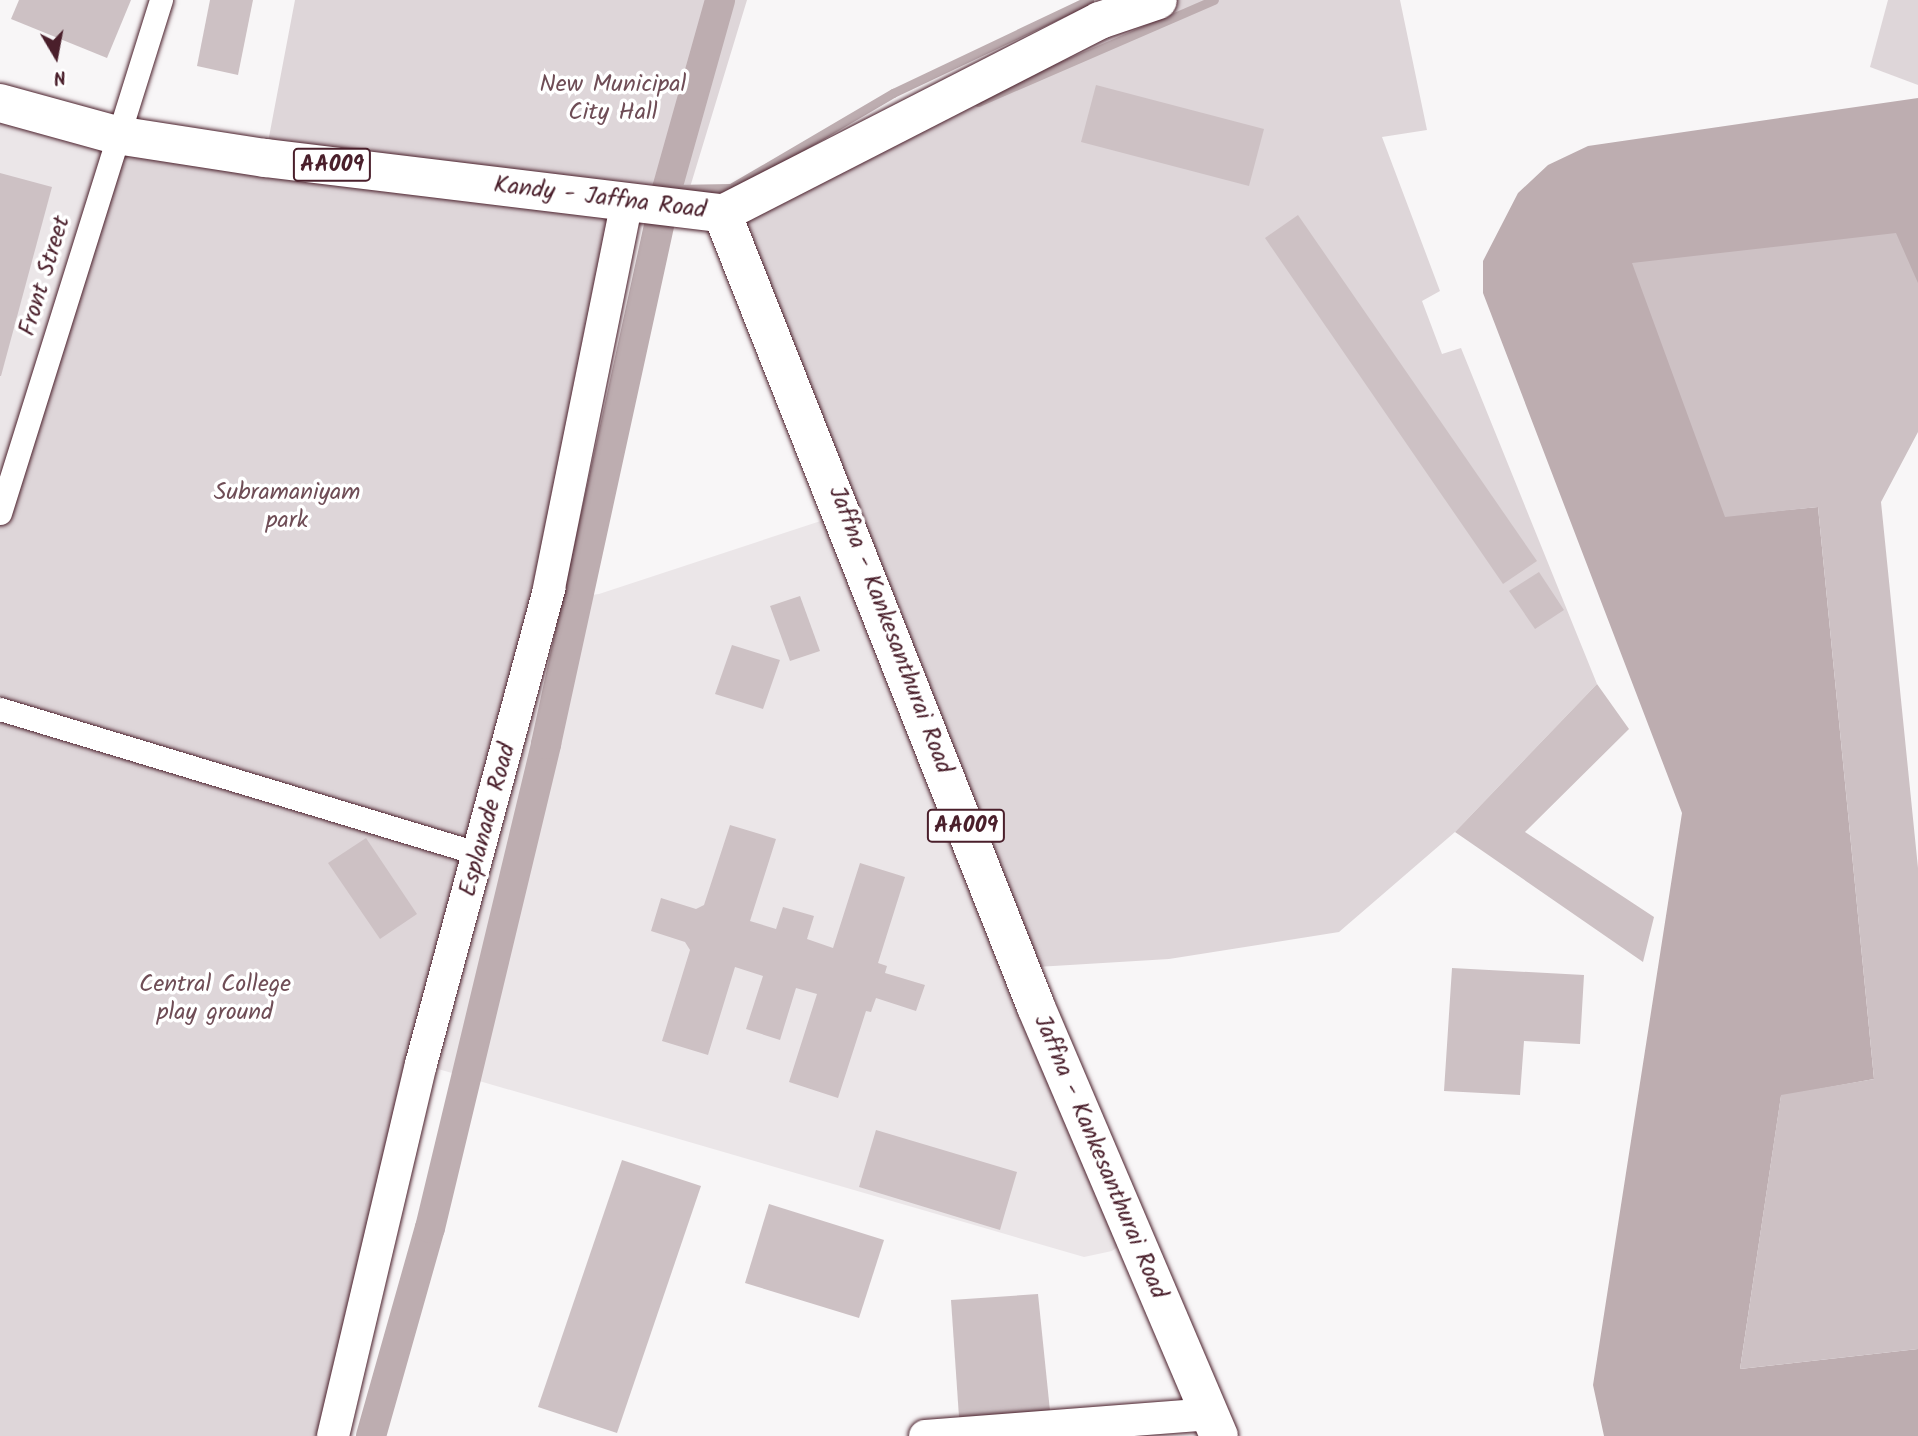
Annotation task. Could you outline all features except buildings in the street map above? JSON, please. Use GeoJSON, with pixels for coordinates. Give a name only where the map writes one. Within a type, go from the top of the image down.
{"type":"FeatureCollection","features":[{"type":"Feature","properties":{"kind":"highway","name":"Kandy - Jaffna Road"},"geometry":{"type":"LineString","coordinates":[[0,103],[116,135],[722,213]]}},
{"type":"Feature","properties":{"kind":"highway","name":"Jaffna - Kankesanthurai Road"},"geometry":{"type":"LineString","coordinates":[[722,213],[1036,1007],[1214,1425]]}},
{"type":"Feature","properties":{"kind":"main road","name":"Kandy - Jaffna Road"},"geometry":{"type":"LineString","coordinates":[[722,213],[1099,20],[1158,0]]}},
{"type":"Feature","properties":{"kind":"street"},"geometry":{"type":"LineString","coordinates":[[116,135],[161,0]]}},
{"type":"Feature","properties":{"kind":"street","name":"Front Street"},"geometry":{"type":"LineString","coordinates":[[0,513],[116,135]]}},
{"type":"Feature","properties":{"kind":"street","name":"Esplanade Road"},"geometry":{"type":"LineString","coordinates":[[333,1436],[421,1064],[480,854],[549,588],[627,201]]}},
{"type":"Feature","properties":{"kind":"street"},"geometry":{"type":"LineString","coordinates":[[0,709],[480,854]]}},
{"type":"Feature","properties":{"kind":"street"},"geometry":{"type":"LineString","coordinates":[[925,1436],[1214,1425]]}},
{"type":"Feature","properties":{"kind":"shaded area"},"geometry":{"type":"Polygon","coordinates":[[[1918,98],[1918,283],[1725,516],[1818,507],[1874,1079],[1781,1096],[1740,1369],[1918,1349],[1918,1436],[1604,1436],[1593,1385],[1682,813],[1483,293],[1483,261],[1518,193],[1548,165],[1588,146],[1918,98]]]}},
{"type":"Feature","properties":{"kind":"shaded area"},"geometry":{"type":"Polygon","coordinates":[[[0,103],[116,135],[0,513],[0,103]]]}},
{"type":"Feature","properties":{"kind":"shaded area"},"geometry":{"type":"Polygon","coordinates":[[[845,513],[1134,1234],[1112,1251],[1084,1257],[421,1064],[549,588],[574,597],[599,594],[845,513]]]}},
{"type":"Feature","properties":{"kind":"green space"},"geometry":{"type":"Polygon","coordinates":[[[295,0],[747,0],[684,207],[627,201],[333,1436],[0,1436],[0,513],[116,135],[265,158],[295,0]]]}},
{"type":"Feature","properties":{"kind":"green space"},"geometry":{"type":"Polygon","coordinates":[[[1158,0],[1400,0],[1427,130],[1382,137],[1440,291],[1422,301],[1442,354],[1461,348],[1597,684],[1455,832],[1339,932],[1169,959],[1020,968],[722,213],[1158,0]]]}},
{"type":"Feature","properties":{"kind":"green space"},"geometry":{"type":"Polygon","coordinates":[[[1888,0],[1918,0],[1918,85],[1870,67],[1888,0]]]}},
{"type":"Feature","properties":{"kind":"waterway"},"geometry":{"type":"LineString","coordinates":[[371,1436],[430,1228],[546,744],[667,189],[720,0]]}},
{"type":"Feature","properties":{"kind":"waterway"},"geometry":{"type":"LineString","coordinates":[[672,189],[731,188],[893,93],[1089,0]]}},
{"type":"Feature","properties":{"kind":"waterway"},"geometry":{"type":"LineString","coordinates":[[978,102],[1214,0]]}},
{"type":"Feature","properties":{"kind":"park label","name":"New Municipal City Hall"},"geometry":{"type":"Point","coordinates":[613,99]}},
{"type":"Feature","properties":{"kind":"park label","name":"Subramaniyam park"},"geometry":{"type":"Point","coordinates":[287,507]}},
{"type":"Feature","properties":{"kind":"park label","name":"Central College play ground"},"geometry":{"type":"Point","coordinates":[215,999]}}]}
